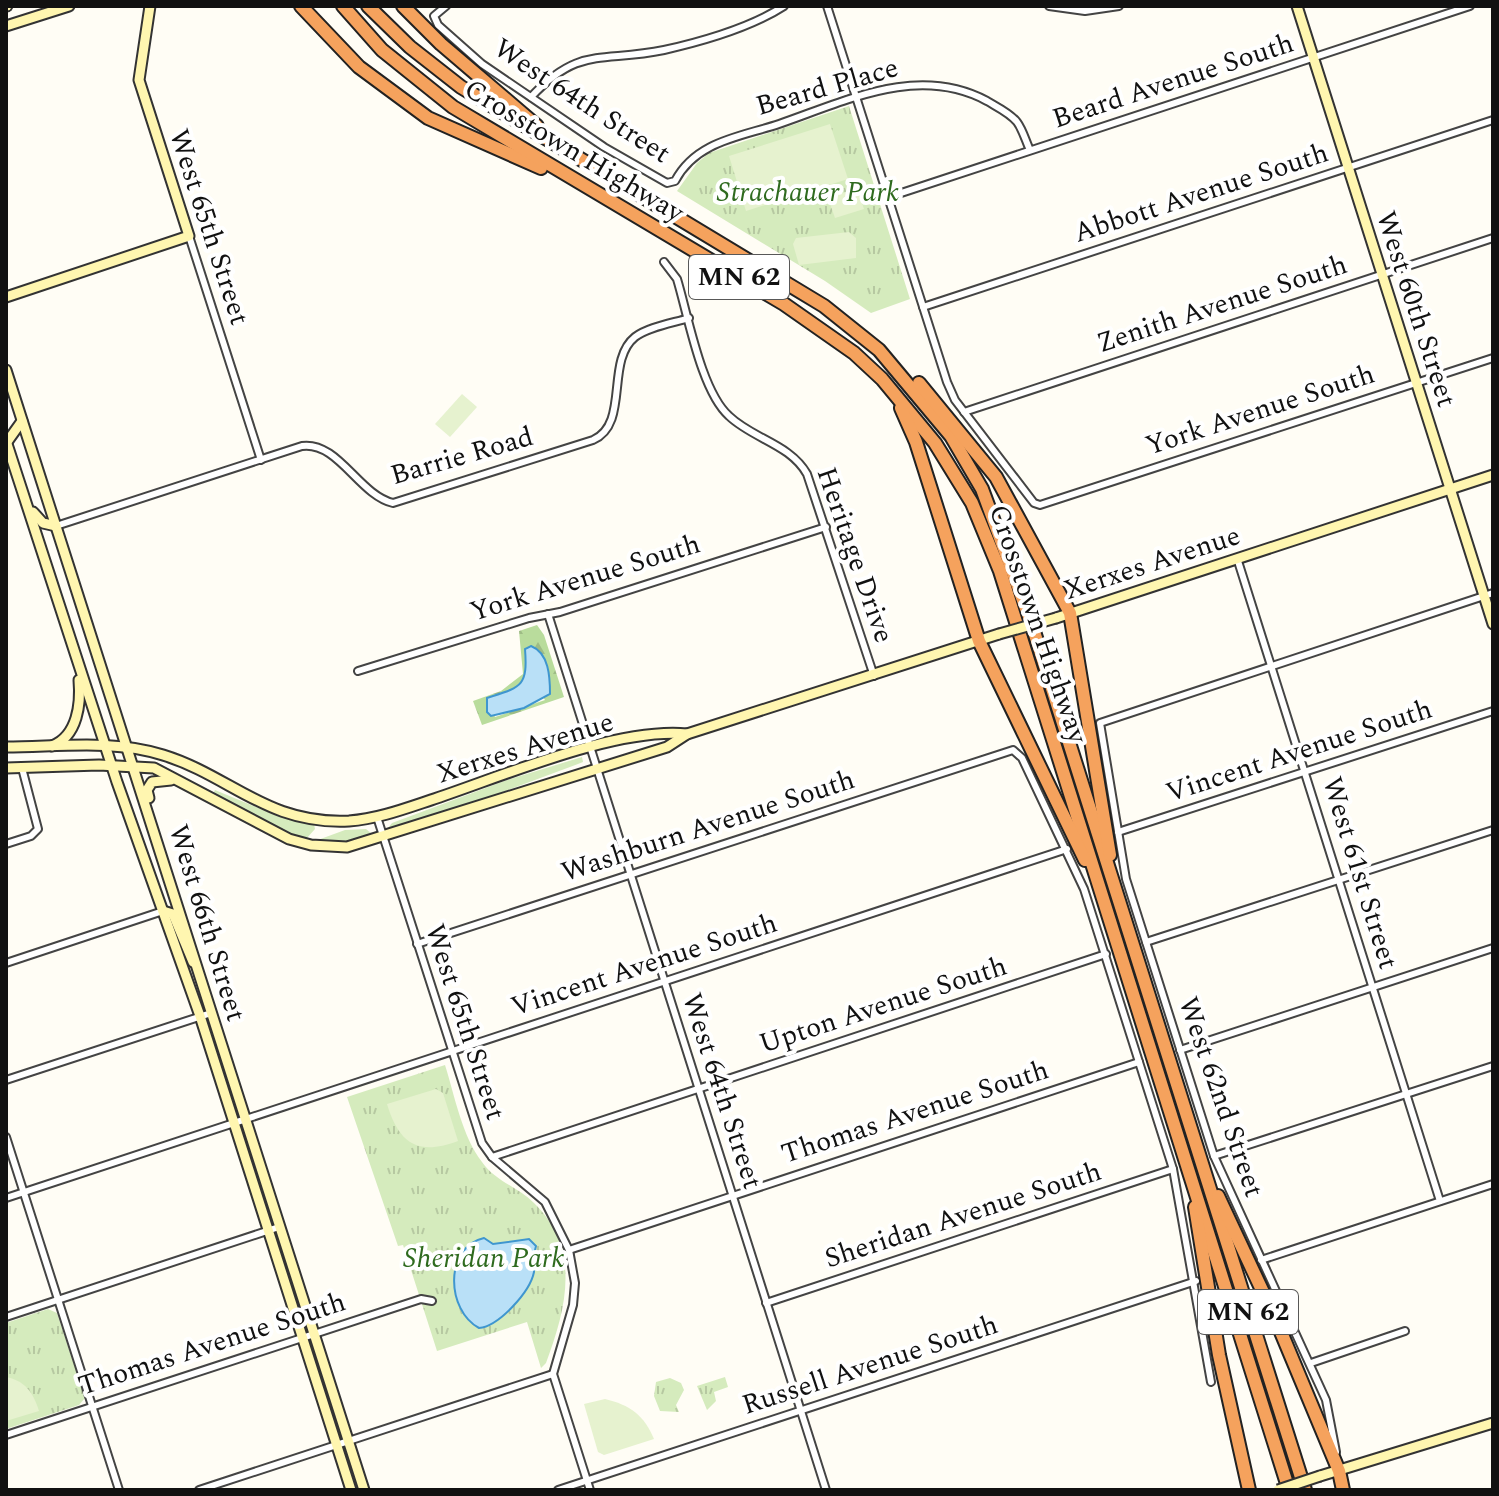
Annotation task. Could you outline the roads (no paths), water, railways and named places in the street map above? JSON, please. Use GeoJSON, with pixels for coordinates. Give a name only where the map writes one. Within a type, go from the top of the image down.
{"type":"FeatureCollection","features":[{"type":"Feature","properties":{"kind":"highway"},"geometry":{"type":"LineString","coordinates":[[301,6],[359,67],[428,118],[570,178]]}},
{"type":"Feature","properties":{"kind":"highway","name":"Crosstown Highway"},"geometry":{"type":"LineString","coordinates":[[343,6],[382,50],[426,88],[819,327],[854,353],[895,394],[950,466],[987,536],[1117,918]]}},
{"type":"Feature","properties":{"kind":"highway","name":"Crosstown Highway"},"geometry":{"type":"LineString","coordinates":[[368,6],[443,74],[824,306],[879,350],[951,436],[995,517],[1186,1138],[1289,1490]]}},
{"type":"Feature","properties":{"kind":"highway"},"geometry":{"type":"LineString","coordinates":[[403,6],[556,144]]}},
{"type":"Feature","properties":{"kind":"highway"},"geometry":{"type":"LineString","coordinates":[[879,350],[921,385],[996,477],[1070,613],[1117,918]]}},
{"type":"Feature","properties":{"kind":"highway"},"geometry":{"type":"LineString","coordinates":[[895,394],[916,442],[979,641],[1117,918]]}},
{"type":"Feature","properties":{"kind":"highway"},"geometry":{"type":"LineString","coordinates":[[1186,1138],[1276,1320],[1339,1471],[1343,1490]]}},
{"type":"Feature","properties":{"kind":"highway"},"geometry":{"type":"LineString","coordinates":[[1186,1138],[1219,1355],[1249,1490]]}},
{"type":"Feature","properties":{"kind":"highway","name":"Crosstown Highway"},"geometry":{"type":"LineString","coordinates":[[1186,1138],[1305,1490]]}},
{"type":"Feature","properties":{"kind":"street"},"geometry":{"type":"LineString","coordinates":[[6,26],[69,6]]}},
{"type":"Feature","properties":{"kind":"street","name":"West 64th Street"},"geometry":{"type":"LineString","coordinates":[[446,6],[434,16],[438,25],[482,64],[657,178],[675,181]]}},
{"type":"Feature","properties":{"kind":"street"},"geometry":{"type":"LineString","coordinates":[[531,97],[550,77],[577,61],[663,50],[749,24],[784,6]]}},
{"type":"Feature","properties":{"kind":"street"},"geometry":{"type":"LineString","coordinates":[[827,6],[947,382],[964,412]]}},
{"type":"Feature","properties":{"kind":"street"},"geometry":{"type":"LineString","coordinates":[[1049,6],[1085,11],[1119,6]]}},
{"type":"Feature","properties":{"kind":"street","name":"West 60th Street"},"geometry":{"type":"LineString","coordinates":[[1297,6],[1450,489],[1489,594],[1493,624]]}},
{"type":"Feature","properties":{"kind":"street","name":"Beard Avenue South"},"geometry":{"type":"LineString","coordinates":[[889,197],[1470,6]]}},
{"type":"Feature","properties":{"kind":"street","name":"West 65th Street"},"geometry":{"type":"LineString","coordinates":[[148,10],[139,80],[261,460]]}},
{"type":"Feature","properties":{"kind":"street","name":"Beard Place"},"geometry":{"type":"LineString","coordinates":[[675,181],[682,168],[703,149],[856,97],[917,84],[961,91],[1000,109],[1017,123],[1030,150]]}},
{"type":"Feature","properties":{"kind":"street","name":"Abbott Avenue South"},"geometry":{"type":"LineString","coordinates":[[923,307],[1493,120]]}},
{"type":"Feature","properties":{"kind":"street"},"geometry":{"type":"LineString","coordinates":[[6,297],[189,236]]}},
{"type":"Feature","properties":{"kind":"street","name":"Zenith Avenue South"},"geometry":{"type":"LineString","coordinates":[[964,412],[1493,238]]}},
{"type":"Feature","properties":{"kind":"street","name":"Heritage Drive"},"geometry":{"type":"LineString","coordinates":[[664,262],[677,279],[718,404],[737,423],[802,465],[826,527],[874,676]]}},
{"type":"Feature","properties":{"kind":"street","name":"Barrie Road"},"geometry":{"type":"LineString","coordinates":[[56,526],[302,446],[318,447],[377,497],[393,503],[593,440],[609,427],[624,354],[634,338],[689,318]]}},
{"type":"Feature","properties":{"kind":"street","name":"York Avenue South"},"geometry":{"type":"LineString","coordinates":[[964,412],[1029,498],[1040,505],[1493,358]]}},
{"type":"Feature","properties":{"kind":"street","name":"West 66th Street"},"geometry":{"type":"LineString","coordinates":[[6,370],[160,844],[279,1227],[336,1445],[351,1490]]}},
{"type":"Feature","properties":{"kind":"street"},"geometry":{"type":"LineString","coordinates":[[6,441],[22,421]]}},
{"type":"Feature","properties":{"kind":"street","name":"West 66th Street"},"geometry":{"type":"LineString","coordinates":[[6,441],[112,766],[200,1016],[268,1231],[349,1441],[364,1490]]}},
{"type":"Feature","properties":{"kind":"street","name":"Xerxes Avenue"},"geometry":{"type":"LineString","coordinates":[[383,838],[667,747],[687,734],[1056,618],[1493,475]]}},
{"type":"Feature","properties":{"kind":"street"},"geometry":{"type":"LineString","coordinates":[[25,499],[38,519],[56,526]]}},
{"type":"Feature","properties":{"kind":"street","name":"York Avenue South"},"geometry":{"type":"LineString","coordinates":[[358,671],[826,527]]}},
{"type":"Feature","properties":{"kind":"street","name":"West 61st Street"},"geometry":{"type":"LineString","coordinates":[[1237,558],[1440,1201]]}},
{"type":"Feature","properties":{"kind":"street"},"geometry":{"type":"LineString","coordinates":[[1271,666],[1489,594]]}},
{"type":"Feature","properties":{"kind":"street","name":"West 64th Street"},"geometry":{"type":"LineString","coordinates":[[548,614],[826,1490]]}},
{"type":"Feature","properties":{"kind":"street"},"geometry":{"type":"LineString","coordinates":[[50,746],[64,739],[77,716],[81,701],[79,664]]}},
{"type":"Feature","properties":{"kind":"street","name":"West 62nd Street"},"geometry":{"type":"LineString","coordinates":[[1271,666],[1100,723],[1126,879],[1180,1050],[1214,1156],[1331,1412],[1339,1471]]}},
{"type":"Feature","properties":{"kind":"street","name":"Vincent Avenue South"},"geometry":{"type":"LineString","coordinates":[[1118,832],[1493,711]]}},
{"type":"Feature","properties":{"kind":"street","name":"Xerxes Avenue"},"geometry":{"type":"LineString","coordinates":[[377,817],[590,748],[665,731],[687,734]]}},
{"type":"Feature","properties":{"kind":"street"},"geometry":{"type":"LineString","coordinates":[[6,747],[128,748],[171,757],[282,812],[347,821],[377,817]]}},
{"type":"Feature","properties":{"kind":"street","name":"Washburn Avenue South"},"geometry":{"type":"LineString","coordinates":[[417,944],[1013,750],[1022,758],[1067,849]]}},
{"type":"Feature","properties":{"kind":"street"},"geometry":{"type":"LineString","coordinates":[[6,768],[154,768],[289,839],[311,845],[347,847],[383,838]]}},
{"type":"Feature","properties":{"kind":"street"},"geometry":{"type":"LineString","coordinates":[[6,844],[31,836],[38,829],[22,768]]}},
{"type":"Feature","properties":{"kind":"street"},"geometry":{"type":"LineString","coordinates":[[160,844],[148,786],[165,778],[193,787]]}},
{"type":"Feature","properties":{"kind":"street","name":"West 65th Street"},"geometry":{"type":"LineString","coordinates":[[377,817],[475,1126],[492,1157],[545,1202],[569,1250],[575,1283],[573,1305],[553,1374]]}},
{"type":"Feature","properties":{"kind":"street"},"geometry":{"type":"LineString","coordinates":[[1146,942],[1493,830]]}},
{"type":"Feature","properties":{"kind":"street"},"geometry":{"type":"LineString","coordinates":[[1067,849],[1106,954],[1173,1169],[1196,1281],[1211,1382]]}},
{"type":"Feature","properties":{"kind":"street","name":"Vincent Avenue South"},"geometry":{"type":"LineString","coordinates":[[6,1198],[1067,849]]}},
{"type":"Feature","properties":{"kind":"street"},"geometry":{"type":"LineString","coordinates":[[6,963],[163,911],[173,914],[187,953],[198,968]]}},
{"type":"Feature","properties":{"kind":"street"},"geometry":{"type":"LineString","coordinates":[[1180,1050],[1493,948]]}},
{"type":"Feature","properties":{"kind":"street","name":"Upton Avenue South"},"geometry":{"type":"LineString","coordinates":[[492,1157],[1106,954]]}},
{"type":"Feature","properties":{"kind":"street"},"geometry":{"type":"LineString","coordinates":[[6,1080],[211,1013]]}},
{"type":"Feature","properties":{"kind":"street","name":"Thomas Avenue South"},"geometry":{"type":"LineString","coordinates":[[569,1250],[1139,1062]]}},
{"type":"Feature","properties":{"kind":"street"},"geometry":{"type":"LineString","coordinates":[[1214,1156],[1493,1066]]}},
{"type":"Feature","properties":{"kind":"street"},"geometry":{"type":"LineString","coordinates":[[6,1137],[119,1490]]}},
{"type":"Feature","properties":{"kind":"street","name":"Sheridan Avenue South"},"geometry":{"type":"LineString","coordinates":[[766,1303],[1173,1169]]}},
{"type":"Feature","properties":{"kind":"street"},"geometry":{"type":"LineString","coordinates":[[1261,1260],[1493,1184]]}},
{"type":"Feature","properties":{"kind":"street"},"geometry":{"type":"LineString","coordinates":[[6,1317],[279,1227]]}},
{"type":"Feature","properties":{"kind":"street","name":"Russell Avenue South"},"geometry":{"type":"LineString","coordinates":[[558,1490],[1196,1281]]}},
{"type":"Feature","properties":{"kind":"street","name":"Thomas Avenue South"},"geometry":{"type":"LineString","coordinates":[[6,1435],[421,1299],[432,1301]]}},
{"type":"Feature","properties":{"kind":"street"},"geometry":{"type":"LineString","coordinates":[[1311,1363],[1405,1331]]}},
{"type":"Feature","properties":{"kind":"street"},"geometry":{"type":"LineString","coordinates":[[199,1490],[553,1374],[590,1490]]}},
{"type":"Feature","properties":{"kind":"street"},"geometry":{"type":"LineString","coordinates":[[1278,1490],[1493,1423]]}},
{"type":"Feature","properties":{"kind":"water"},"geometry":{"type":"Polygon","coordinates":[[[531,646],[545,660],[550,694],[524,708],[491,716],[487,712],[487,698],[520,684],[525,671],[525,649],[531,646]]]}},
{"type":"Feature","properties":{"kind":"water"},"geometry":{"type":"Polygon","coordinates":[[[484,1238],[493,1244],[529,1239],[536,1246],[534,1272],[527,1289],[504,1315],[479,1328],[460,1308],[454,1280],[462,1253],[484,1238]]]}},
{"type":"Feature","properties":{"kind":"park label","name":"Strachauer Park"},"geometry":{"type":"Point","coordinates":[808,192]}},
{"type":"Feature","properties":{"kind":"park label","name":"Sheridan Park"},"geometry":{"type":"Point","coordinates":[484,1258]}}]}
